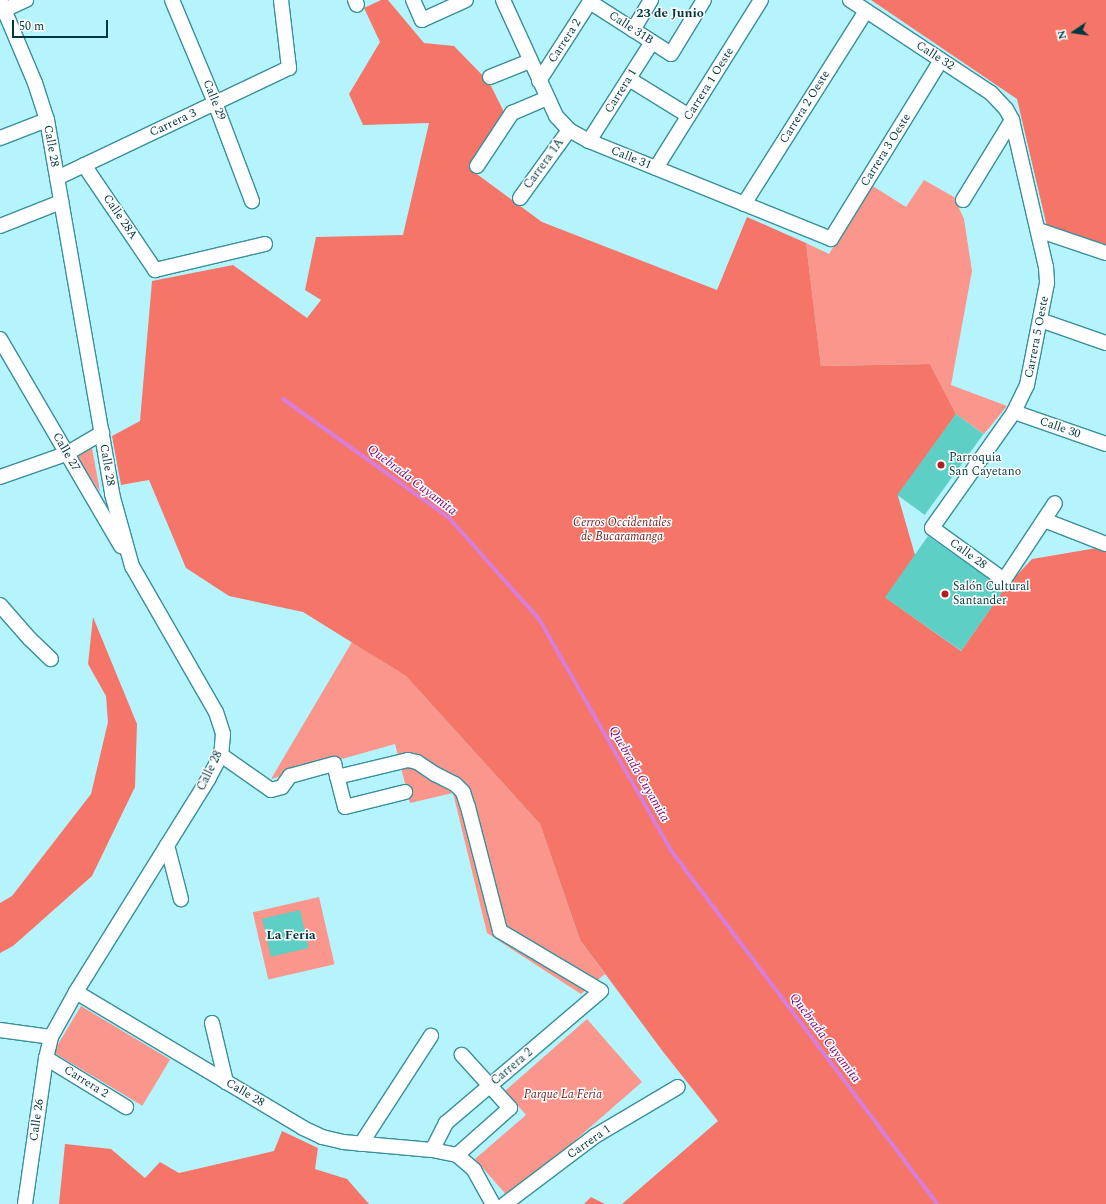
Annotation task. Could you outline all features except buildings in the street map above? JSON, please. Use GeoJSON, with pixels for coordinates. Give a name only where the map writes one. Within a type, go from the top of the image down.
{"type":"FeatureCollection","features":[{"type":"Feature","properties":{"kind":"street"},"geometry":{"type":"LineString","coordinates":[[1,8],[26,0]]}},
{"type":"Feature","properties":{"kind":"street","name":"Calle 29"},"geometry":{"type":"LineString","coordinates":[[172,0],[216,102],[252,201]]}},
{"type":"Feature","properties":{"kind":"street","name":"Carrera 3"},"geometry":{"type":"LineString","coordinates":[[57,178],[288,68],[281,0]]}},
{"type":"Feature","properties":{"kind":"street"},"geometry":{"type":"LineString","coordinates":[[413,0],[422,20],[466,0]]}},
{"type":"Feature","properties":{"kind":"street"},"geometry":{"type":"LineString","coordinates":[[633,30],[651,0]]}},
{"type":"Feature","properties":{"kind":"street","name":"Calle 31B"},"geometry":{"type":"LineString","coordinates":[[591,1],[671,54],[704,0]]}},
{"type":"Feature","properties":{"kind":"street","name":"Carrera 1 Oeste"},"geometry":{"type":"LineString","coordinates":[[656,168],[761,0]]}},
{"type":"Feature","properties":{"kind":"street","name":"Calle 32"},"geometry":{"type":"LineString","coordinates":[[850,0],[992,93],[1006,109],[1012,120]]}},
{"type":"Feature","properties":{"kind":"street","name":"Calle 31"},"geometry":{"type":"LineString","coordinates":[[505,1],[547,98],[556,116],[569,130],[589,141],[831,239]]}},
{"type":"Feature","properties":{"kind":"street","name":"Carrera 2"},"geometry":{"type":"LineString","coordinates":[[539,81],[591,1]]}},
{"type":"Feature","properties":{"kind":"street","name":"Calle 28"},"geometry":{"type":"LineString","coordinates":[[1,8],[35,83],[47,120],[114,501],[132,566],[216,712],[223,734],[220,755],[209,778],[76,992],[313,1133],[331,1139],[361,1144],[432,1150],[457,1155]]}},
{"type":"Feature","properties":{"kind":"street","name":"Carrera 2 Oeste"},"geometry":{"type":"LineString","coordinates":[[744,204],[866,11]]}},
{"type":"Feature","properties":{"kind":"street","name":"Carrera 1"},"geometry":{"type":"LineString","coordinates":[[589,141],[652,42]]}},
{"type":"Feature","properties":{"kind":"street","name":"Carrera 3 Oeste"},"geometry":{"type":"LineString","coordinates":[[831,239],[941,60]]}},
{"type":"Feature","properties":{"kind":"street","name":"Carrera 2"},"geometry":{"type":"LineString","coordinates":[[490,77],[530,61]]}},
{"type":"Feature","properties":{"kind":"street"},"geometry":{"type":"LineString","coordinates":[[629,79],[689,116]]}},
{"type":"Feature","properties":{"kind":"street"},"geometry":{"type":"LineString","coordinates":[[477,166],[512,113],[547,98]]}},
{"type":"Feature","properties":{"kind":"street"},"geometry":{"type":"LineString","coordinates":[[0,138],[47,120]]}},
{"type":"Feature","properties":{"kind":"street"},"geometry":{"type":"LineString","coordinates":[[963,200],[1012,120]]}},
{"type":"Feature","properties":{"kind":"street","name":"Carrera 5 Oeste"},"geometry":{"type":"LineString","coordinates":[[932,528],[1014,412],[1030,377],[1047,276],[1038,230],[1012,120]]}},
{"type":"Feature","properties":{"kind":"street","name":"Carrera 1A"},"geometry":{"type":"LineString","coordinates":[[520,198],[569,130]]}},
{"type":"Feature","properties":{"kind":"street","name":"Calle 28A"},"geometry":{"type":"LineString","coordinates":[[84,165],[155,270],[265,244]]}},
{"type":"Feature","properties":{"kind":"street"},"geometry":{"type":"LineString","coordinates":[[0,226],[61,202]]}},
{"type":"Feature","properties":{"kind":"street"},"geometry":{"type":"LineString","coordinates":[[1038,230],[1106,253]]}},
{"type":"Feature","properties":{"kind":"street"},"geometry":{"type":"LineString","coordinates":[[1040,320],[1106,343]]}},
{"type":"Feature","properties":{"kind":"street","name":"Calle 27"},"geometry":{"type":"LineString","coordinates":[[0,338],[132,566]]}},
{"type":"Feature","properties":{"kind":"street","name":"Calle 30"},"geometry":{"type":"LineString","coordinates":[[1014,412],[1106,444]]}},
{"type":"Feature","properties":{"kind":"street"},"geometry":{"type":"LineString","coordinates":[[0,477],[67,454],[102,433]]}},
{"type":"Feature","properties":{"kind":"street"},"geometry":{"type":"LineString","coordinates":[[1055,503],[1044,520],[1106,544]]}},
{"type":"Feature","properties":{"kind":"street","name":"Calle 28"},"geometry":{"type":"LineString","coordinates":[[932,528],[1004,580],[1044,520]]}},
{"type":"Feature","properties":{"kind":"street"},"geometry":{"type":"LineString","coordinates":[[0,605],[30,639],[51,659]]}},
{"type":"Feature","properties":{"kind":"street"},"geometry":{"type":"LineString","coordinates":[[220,755],[272,790],[282,787],[290,776],[334,764],[345,807],[405,792]]}},
{"type":"Feature","properties":{"kind":"street","name":"Carrera 2"},"geometry":{"type":"LineString","coordinates":[[337,777],[408,760],[418,762],[435,774],[455,784],[464,792],[500,931],[601,991],[446,1123],[432,1150]]}},
{"type":"Feature","properties":{"kind":"street"},"geometry":{"type":"LineString","coordinates":[[167,845],[181,898]]}},
{"type":"Feature","properties":{"kind":"street"},"geometry":{"type":"LineString","coordinates":[[0,1030],[51,1036],[76,992]]}},
{"type":"Feature","properties":{"kind":"street"},"geometry":{"type":"LineString","coordinates":[[212,1023],[226,1082]]}},
{"type":"Feature","properties":{"kind":"street","name":"Calle 26"},"geometry":{"type":"LineString","coordinates":[[25,1204],[46,1058],[51,1036]]}},
{"type":"Feature","properties":{"kind":"street"},"geometry":{"type":"LineString","coordinates":[[361,1144],[431,1036]]}},
{"type":"Feature","properties":{"kind":"street"},"geometry":{"type":"LineString","coordinates":[[462,1054],[510,1108],[457,1155],[474,1170],[493,1204]]}},
{"type":"Feature","properties":{"kind":"street","name":"Carrera 2"},"geometry":{"type":"LineString","coordinates":[[46,1058],[126,1107]]}},
{"type":"Feature","properties":{"kind":"street","name":"Carrera 1"},"geometry":{"type":"LineString","coordinates":[[505,1204],[594,1136],[678,1087]]}},
{"type":"Feature","properties":{"kind":"green space","name":"Cerros Occidentales de Bucaramanga"},"geometry":{"type":"Polygon","coordinates":[[[381,0],[388,0],[424,43],[454,46],[489,82],[506,116],[470,169],[542,222],[717,290],[747,217],[806,243],[821,366],[930,364],[956,414],[898,496],[915,555],[886,598],[961,651],[1004,589],[1032,559],[1097,548],[1106,551],[1106,1204],[622,1204],[718,1121],[664,1053],[580,940],[540,824],[406,676],[303,612],[229,596],[186,568],[149,480],[121,485],[112,436],[140,421],[152,281],[233,265],[307,318],[321,300],[305,290],[316,237],[403,235],[429,123],[363,125],[349,94],[380,42],[364,8],[381,0]]]}},
{"type":"Feature","properties":{"kind":"green space"},"geometry":{"type":"Polygon","coordinates":[[[871,0],[1106,0],[1106,246],[1047,227],[1017,99],[871,0]]]}},
{"type":"Feature","properties":{"kind":"green space"},"geometry":{"type":"Polygon","coordinates":[[[924,180],[954,197],[964,219],[972,271],[951,385],[1007,406],[984,434],[956,414],[930,364],[821,366],[806,243],[829,254],[871,185],[906,207],[924,180]]]}},
{"type":"Feature","properties":{"kind":"green space"},"geometry":{"type":"Polygon","coordinates":[[[92,448],[100,492],[77,457],[92,448]]]}},
{"type":"Feature","properties":{"kind":"green space"},"geometry":{"type":"Polygon","coordinates":[[[93,617],[137,724],[135,787],[92,876],[13,946],[0,953],[0,903],[12,896],[91,794],[108,722],[106,696],[88,664],[93,617]]]}},
{"type":"Feature","properties":{"kind":"green space"},"geometry":{"type":"Polygon","coordinates":[[[352,642],[406,676],[540,824],[580,940],[605,974],[581,994],[487,933],[453,793],[410,803],[395,744],[271,779],[352,642]]]}},
{"type":"Feature","properties":{"kind":"green space"},"geometry":{"type":"Polygon","coordinates":[[[319,897],[335,964],[268,980],[253,912],[319,897]]]}},
{"type":"Feature","properties":{"kind":"green space"},"geometry":{"type":"Polygon","coordinates":[[[81,1006],[170,1060],[142,1106],[53,1052],[81,1006]]]}},
{"type":"Feature","properties":{"kind":"green space","name":"Parque La Feria"},"geometry":{"type":"Polygon","coordinates":[[[587,1019],[642,1082],[509,1198],[475,1159],[526,1115],[505,1091],[587,1019]]]}},
{"type":"Feature","properties":{"kind":"green space"},"geometry":{"type":"Polygon","coordinates":[[[282,1131],[318,1148],[315,1169],[347,1179],[369,1204],[59,1204],[65,1144],[111,1149],[145,1178],[160,1162],[179,1173],[274,1151],[282,1131]]]}},
{"type":"Feature","properties":{"kind":"green space"},"geometry":{"type":"Polygon","coordinates":[[[591,1197],[605,1204],[584,1204],[591,1197]]]}},
{"type":"Feature","properties":{"kind":"waterway","name":"Quebrada Cuyamita"},"geometry":{"type":"LineString","coordinates":[[283,399],[449,518],[539,619],[672,852],[937,1204]]}},
{"type":"Feature","properties":{"kind":"place","name":"Parroquia San Cayetano"},"geometry":{"type":"Point","coordinates":[941,465]}},
{"type":"Feature","properties":{"kind":"place","name":"Salón Cultural Santander"},"geometry":{"type":"Point","coordinates":[945,594]}},
{"type":"Feature","properties":{"kind":"district","name":"23 de Junio"},"geometry":{"type":"Point","coordinates":[670,13]}},
{"type":"Feature","properties":{"kind":"district","name":"La Feria"},"geometry":{"type":"Point","coordinates":[291,935]}}]}
